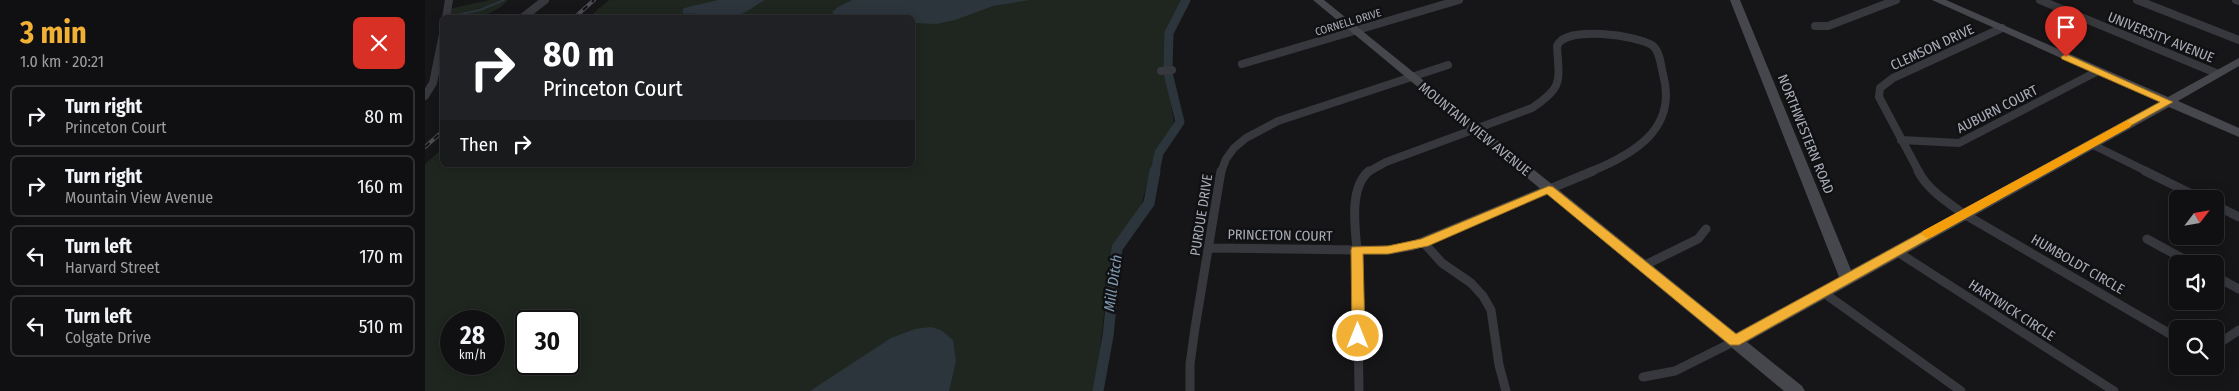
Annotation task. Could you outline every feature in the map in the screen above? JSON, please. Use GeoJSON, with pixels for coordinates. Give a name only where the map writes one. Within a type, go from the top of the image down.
{"type":"FeatureCollection","features":[{"type":"Feature","properties":{"kind":"street"},"geometry":{"type":"LineString","coordinates":[[446,15],[449,0]]}},
{"type":"Feature","properties":{"kind":"street"},"geometry":{"type":"LineString","coordinates":[[526,15],[545,0]]}},
{"type":"Feature","properties":{"kind":"street","name":"MOUNTAIN VIEW AVENUE"},"geometry":{"type":"LineString","coordinates":[[1318,0],[1796,391]]}},
{"type":"Feature","properties":{"kind":"street","name":"CORNELL DRIVE"},"geometry":{"type":"LineString","coordinates":[[1242,64],[1459,0]]}},
{"type":"Feature","properties":{"kind":"street","name":"NORTHWESTERN ROAD"},"geometry":{"type":"LineString","coordinates":[[1735,0],[1848,280]]}},
{"type":"Feature","properties":{"kind":"street"},"geometry":{"type":"LineString","coordinates":[[1815,26],[1828,26],[1896,0]]}},
{"type":"Feature","properties":{"kind":"street"},"geometry":{"type":"LineString","coordinates":[[1937,0],[2239,133]]}},
{"type":"Feature","properties":{"kind":"street","name":"UNIVERSITY AVENUE"},"geometry":{"type":"LineString","coordinates":[[2040,0],[2216,73]]}},
{"type":"Feature","properties":{"kind":"street"},"geometry":{"type":"LineString","coordinates":[[2137,0],[2239,40]]}},
{"type":"Feature","properties":{"kind":"street","name":"CLEMSON DRIVE"},"geometry":{"type":"LineString","coordinates":[[1965,214],[1938,195],[1926,183],[1879,97],[1881,88],[1886,82],[2002,28]]}},
{"type":"Feature","properties":{"kind":"street","name":"PRINCETON COURT"},"geometry":{"type":"LineString","coordinates":[[1209,248],[1388,250],[1424,243],[1615,162],[1649,139],[1660,122],[1666,106],[1667,88],[1657,51],[1653,46],[1637,39],[1582,34],[1565,37],[1559,41],[1557,46],[1559,82],[1554,91],[1532,108],[1476,130]]}},
{"type":"Feature","properties":{"kind":"street"},"geometry":{"type":"LineString","coordinates":[[425,96],[432,85],[440,51]]}},
{"type":"Feature","properties":{"kind":"street"},"geometry":{"type":"LineString","coordinates":[[1643,377],[1675,371],[1735,341],[1848,280],[1896,251],[2239,61]]}},
{"type":"Feature","properties":{"kind":"street","name":"PURDUE DRIVE"},"geometry":{"type":"LineString","coordinates":[[1190,391],[1190,364],[1217,205],[1220,174],[1234,148],[1246,138],[1278,121],[1448,65]]}},
{"type":"Feature","properties":{"kind":"street"},"geometry":{"type":"LineString","coordinates":[[425,68],[436,66]]}},
{"type":"Feature","properties":{"kind":"street"},"geometry":{"type":"LineString","coordinates":[[1161,70],[1172,70]]}},
{"type":"Feature","properties":{"kind":"street","name":"AUBURN COURT"},"geometry":{"type":"LineString","coordinates":[[1901,140],[1949,144],[1959,143],[2098,71]]}},
{"type":"Feature","properties":{"kind":"street"},"geometry":{"type":"LineString","coordinates":[[1359,391],[1357,207],[1360,184],[1364,176],[1373,168],[1476,130]]}},
{"type":"Feature","properties":{"kind":"street"},"geometry":{"type":"LineString","coordinates":[[2091,144],[2184,190]]}},
{"type":"Feature","properties":{"kind":"street"},"geometry":{"type":"LineString","coordinates":[[2224,210],[2239,217]]}},
{"type":"Feature","properties":{"kind":"street","name":"HUMBOLDT CIRCLE"},"geometry":{"type":"LineString","coordinates":[[1965,214],[2169,333]]}},
{"type":"Feature","properties":{"kind":"street"},"geometry":{"type":"LineString","coordinates":[[1643,266],[1697,239],[1706,229]]}},
{"type":"Feature","properties":{"kind":"street"},"geometry":{"type":"LineString","coordinates":[[2147,239],[2176,255]]}},
{"type":"Feature","properties":{"kind":"street"},"geometry":{"type":"LineString","coordinates":[[1424,243],[1442,263],[1471,283],[1483,296],[1491,310],[1499,364],[1506,391]]}},
{"type":"Feature","properties":{"kind":"street","name":"HARTWICK CIRCLE"},"geometry":{"type":"LineString","coordinates":[[1896,251],[2113,391]]}},
{"type":"Feature","properties":{"kind":"street"},"geometry":{"type":"LineString","coordinates":[[2224,281],[2239,289]]}},
{"type":"Feature","properties":{"kind":"street"},"geometry":{"type":"LineString","coordinates":[[1824,293],[1961,391]]}},
{"type":"Feature","properties":{"kind":"street"},"geometry":{"type":"LineString","coordinates":[[2224,340],[2239,330]]}},
{"type":"Feature","properties":{"kind":"shaded area"},"geometry":{"type":"Polygon","coordinates":[[[490,0],[508,0],[494,11],[483,15],[447,15],[448,9],[490,0]]]}},
{"type":"Feature","properties":{"kind":"shaded area"},"geometry":{"type":"Polygon","coordinates":[[[609,0],[1183,0],[1166,31],[1164,64],[1174,123],[1156,155],[1141,205],[1112,247],[1095,391],[425,391],[425,164],[440,151],[440,167],[915,167],[915,15],[591,15],[609,0]]]}},
{"type":"Feature","properties":{"kind":"shaded area"},"geometry":{"type":"Polygon","coordinates":[[[718,0],[765,0],[738,15],[684,14],[682,12],[684,8],[718,0]]]}},
{"type":"Feature","properties":{"kind":"shaded area"},"geometry":{"type":"Polygon","coordinates":[[[852,0],[1030,0],[993,6],[955,20],[936,24],[915,23],[915,15],[834,15],[832,12],[852,0]]]}},
{"type":"Feature","properties":{"kind":"shaded area"},"geometry":{"type":"Polygon","coordinates":[[[931,327],[941,330],[953,340],[956,361],[949,391],[810,391],[891,338],[915,329],[931,327]]]}},
{"type":"Feature","properties":{"kind":"waterway"},"geometry":{"type":"LineString","coordinates":[[457,15],[480,10],[504,0]]}},
{"type":"Feature","properties":{"kind":"waterway","name":"Mill Ditch"},"geometry":{"type":"LineString","coordinates":[[1168,67],[1169,33],[1186,0]]}},
{"type":"Feature","properties":{"kind":"waterway","name":"Mill Ditch"},"geometry":{"type":"LineString","coordinates":[[1155,172],[1159,153],[1180,122],[1168,73]]}},
{"type":"Feature","properties":{"kind":"waterway","name":"Mill Ditch"},"geometry":{"type":"LineString","coordinates":[[1098,391],[1108,336],[1117,248],[1149,203],[1155,171]]}},
{"type":"Feature","properties":{"kind":"railway"},"geometry":{"type":"LineString","coordinates":[[577,15],[594,0]]}},
{"type":"Feature","properties":{"kind":"railway"},"geometry":{"type":"LineString","coordinates":[[425,147],[440,134]]}},
{"type":"Feature","properties":{"kind":"slow traffic"},"geometry":{"type":"LineString","coordinates":[[1927,234],[2126,124]]}},
{"type":"Feature","properties":{"kind":"route"},"geometry":{"type":"LineString","coordinates":[[1358,336],[1357,250],[1388,250],[1424,243],[1549,190],[1735,341],[2168,102],[2066,57]]}}]}
